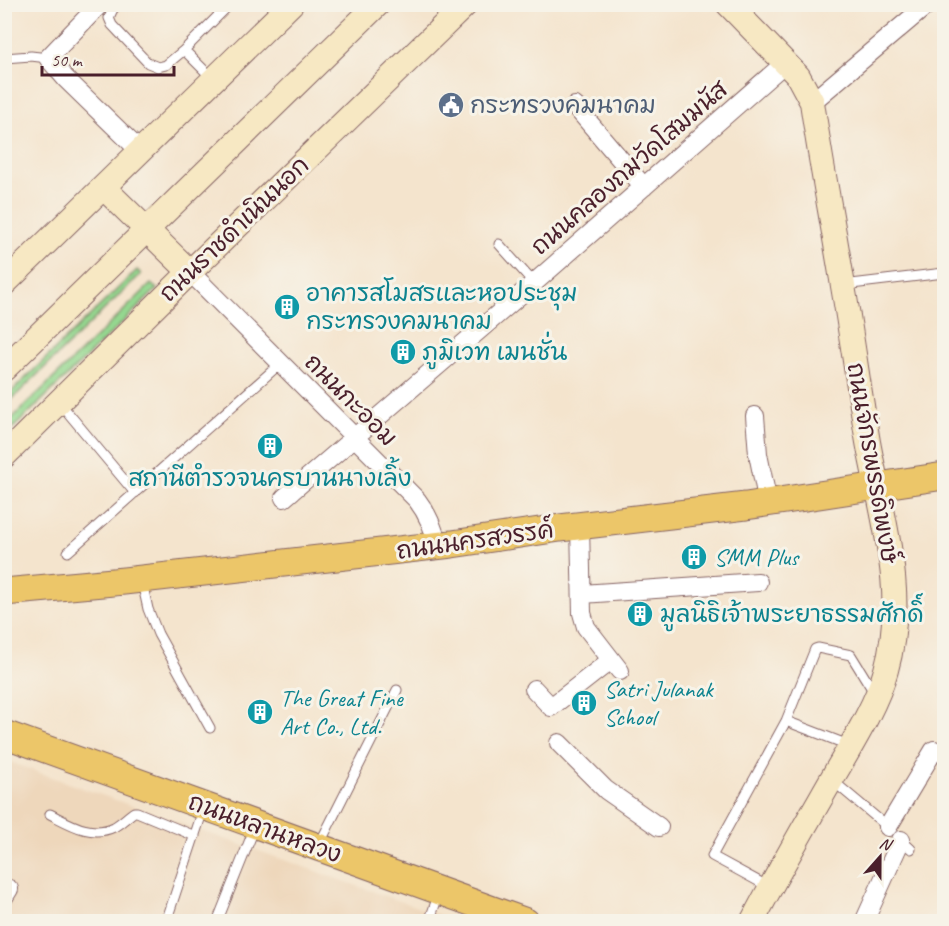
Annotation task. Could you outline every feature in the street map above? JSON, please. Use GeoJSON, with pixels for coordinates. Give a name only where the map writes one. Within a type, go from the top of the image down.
{"type":"FeatureCollection","features":[{"type":"Feature","properties":{"kind":"main road"},"geometry":{"type":"LineString","coordinates":[[4,284],[291,4]]}},
{"type":"Feature","properties":{"kind":"main road"},"geometry":{"type":"LineString","coordinates":[[4,369],[148,231],[378,4]]}},
{"type":"Feature","properties":{"kind":"main road","name":"ถนนราชดำเนินนอก"},"geometry":{"type":"LineString","coordinates":[[4,456],[189,272],[466,4]]}},
{"type":"Feature","properties":{"kind":"main road","name":"ถนนจักรพรรดิพงษ์"},"geometry":{"type":"LineString","coordinates":[[728,4],[786,62],[798,76],[812,102],[895,593],[892,647],[876,696],[752,921]]}},
{"type":"Feature","properties":{"kind":"main road"},"geometry":{"type":"LineString","coordinates":[[104,188],[189,272]]}},
{"type":"Feature","properties":{"kind":"main road","name":"ถนนนครสวรรค์"},"geometry":{"type":"LineString","coordinates":[[4,592],[141,579],[438,545],[768,503],[945,476]]}},
{"type":"Feature","properties":{"kind":"main road","name":"ถนนหลานหลวง"},"geometry":{"type":"LineString","coordinates":[[4,734],[526,921]]}},
{"type":"Feature","properties":{"kind":"street"},"geometry":{"type":"LineString","coordinates":[[100,4],[48,58],[141,152]]}},
{"type":"Feature","properties":{"kind":"street"},"geometry":{"type":"LineString","coordinates":[[812,102],[928,4]]}},
{"type":"Feature","properties":{"kind":"street","name":"ถนนคลองถมวัดโสมมนัส"},"geometry":{"type":"LineString","coordinates":[[285,498],[786,62]]}},
{"type":"Feature","properties":{"kind":"street"},"geometry":{"type":"LineString","coordinates":[[575,106],[644,186]]}},
{"type":"Feature","properties":{"kind":"street","name":"ถนนกะออม"},"geometry":{"type":"LineString","coordinates":[[189,272],[417,500],[426,512],[438,545]]}},
{"type":"Feature","properties":{"kind":"street"},"geometry":{"type":"LineString","coordinates":[[755,416],[758,454],[768,503]]}},
{"type":"Feature","properties":{"kind":"street"},"geometry":{"type":"LineString","coordinates":[[534,689],[551,707],[615,666],[586,627],[582,613],[580,526]]}},
{"type":"Feature","properties":{"kind":"street"},"geometry":{"type":"LineString","coordinates":[[582,594],[758,582]]}},
{"type":"Feature","properties":{"kind":"street"},"geometry":{"type":"LineString","coordinates":[[559,743],[606,790],[659,827]]}},
{"type":"Feature","properties":{"kind":"street"},"geometry":{"type":"LineString","coordinates":[[888,827],[934,750]]}},
{"type":"Feature","properties":{"kind":"street"},"geometry":{"type":"LineString","coordinates":[[864,921],[906,845]]}},
{"type":"Feature","properties":{"kind":"lane"},"geometry":{"type":"LineString","coordinates":[[117,4],[109,18],[112,25],[148,63],[158,67],[166,65],[184,50],[230,4]]}},
{"type":"Feature","properties":{"kind":"lane"},"geometry":{"type":"LineString","coordinates":[[184,50],[214,80]]}},
{"type":"Feature","properties":{"kind":"lane"},"geometry":{"type":"LineString","coordinates":[[4,58],[31,56],[48,58]]}},
{"type":"Feature","properties":{"kind":"lane"},"geometry":{"type":"LineString","coordinates":[[498,244],[534,283]]}},
{"type":"Feature","properties":{"kind":"lane"},"geometry":{"type":"LineString","coordinates":[[843,285],[945,273]]}},
{"type":"Feature","properties":{"kind":"lane"},"geometry":{"type":"LineString","coordinates":[[68,552],[280,363]]}},
{"type":"Feature","properties":{"kind":"lane"},"geometry":{"type":"LineString","coordinates":[[59,402],[135,493]]}},
{"type":"Feature","properties":{"kind":"lane"},"geometry":{"type":"LineString","coordinates":[[141,579],[148,609],[158,634],[210,728]]}},
{"type":"Feature","properties":{"kind":"lane"},"geometry":{"type":"LineString","coordinates":[[770,888],[712,856],[786,721],[809,662],[817,648],[851,655],[876,696]]}},
{"type":"Feature","properties":{"kind":"lane"},"geometry":{"type":"LineString","coordinates":[[318,847],[397,690]]}},
{"type":"Feature","properties":{"kind":"lane"},"geometry":{"type":"LineString","coordinates":[[786,721],[850,746]]}},
{"type":"Feature","properties":{"kind":"lane"},"geometry":{"type":"LineString","coordinates":[[831,780],[888,827],[906,845]]}},
{"type":"Feature","properties":{"kind":"lane"},"geometry":{"type":"LineString","coordinates":[[166,921],[205,806]]}},
{"type":"Feature","properties":{"kind":"lane"},"geometry":{"type":"LineString","coordinates":[[50,814],[77,828],[99,831],[114,827],[137,812],[195,836]]}},
{"type":"Feature","properties":{"kind":"lane"},"geometry":{"type":"LineString","coordinates":[[217,921],[256,825]]}},
{"type":"Feature","properties":{"kind":"lane"},"geometry":{"type":"LineString","coordinates":[[429,921],[440,891]]}},
{"type":"Feature","properties":{"kind":"shaded area"},"geometry":{"type":"Polygon","coordinates":[[[4,760],[188,826],[456,921],[5,921],[4,760]]]}},
{"type":"Feature","properties":{"kind":"green space"},"geometry":{"type":"Polygon","coordinates":[[[137,270],[141,274],[5,406],[5,398],[137,270]]]}},
{"type":"Feature","properties":{"kind":"green space"},"geometry":{"type":"Polygon","coordinates":[[[151,284],[157,289],[5,436],[5,425],[151,284]]]}},
{"type":"Feature","properties":{"kind":"place","name":"กระทรวงคมนาคม"},"geometry":{"type":"Point","coordinates":[451,105]}},
{"type":"Feature","properties":{"kind":"place","name":"อาคารสโมสรและหอประชุม กระทรวงคมนาคม"},"geometry":{"type":"Point","coordinates":[287,307]}},
{"type":"Feature","properties":{"kind":"place","name":"ภูมิเวท เมนชั่น"},"geometry":{"type":"Point","coordinates":[403,352]}},
{"type":"Feature","properties":{"kind":"place","name":"สถานีตำรวจนครบานนางเลิ้ง"},"geometry":{"type":"Point","coordinates":[270,446]}},
{"type":"Feature","properties":{"kind":"place","name":"SMM Plus"},"geometry":{"type":"Point","coordinates":[694,557]}},
{"type":"Feature","properties":{"kind":"place","name":"มูลนิธิเจ้าพระยาธรรมศักดิ์"},"geometry":{"type":"Point","coordinates":[640,614]}},
{"type":"Feature","properties":{"kind":"place","name":"Satri Julanak School"},"geometry":{"type":"Point","coordinates":[584,703]}},
{"type":"Feature","properties":{"kind":"place","name":"The Great Fine Art Co., Ltd."},"geometry":{"type":"Point","coordinates":[260,712]}}]}
